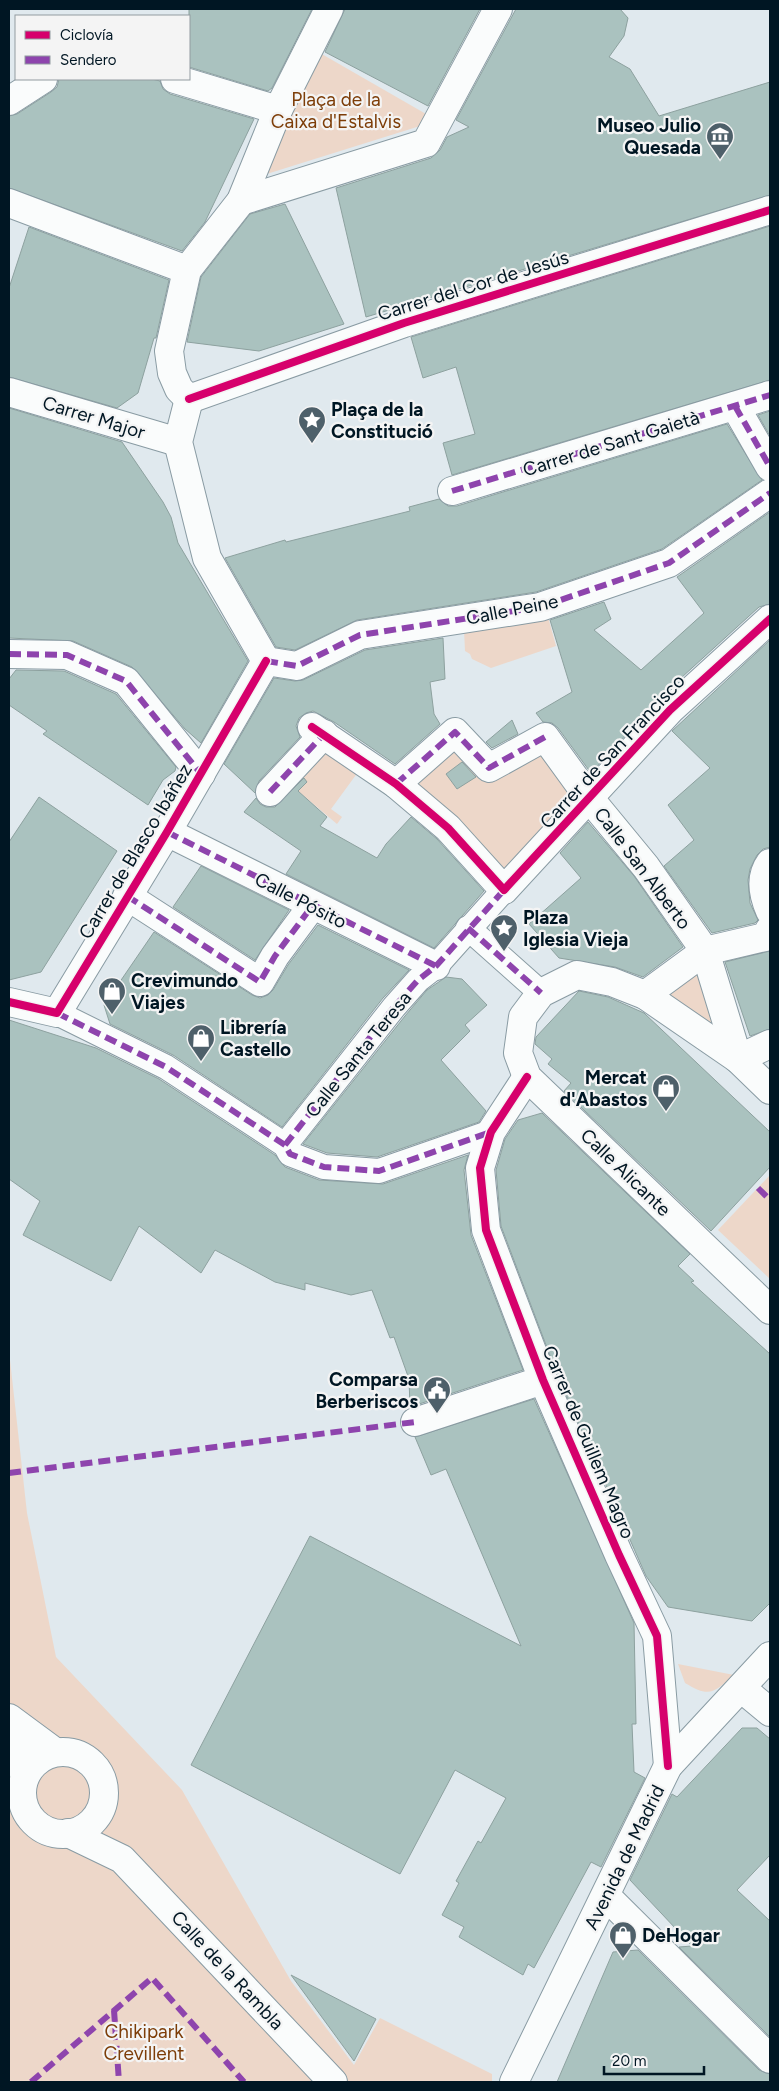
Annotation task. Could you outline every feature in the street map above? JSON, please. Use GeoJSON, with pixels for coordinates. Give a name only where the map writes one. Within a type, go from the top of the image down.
{"type":"FeatureCollection","features":[{"type":"Feature","properties":{"kind":"street"},"geometry":{"type":"LineString","coordinates":[[266,661],[210,564],[178,442],[189,399],[179,389],[172,373],[169,351],[187,270],[241,201],[278,110],[329,9]]}},
{"type":"Feature","properties":{"kind":"street"},"geometry":{"type":"LineString","coordinates":[[241,201],[426,143],[498,9]]}},
{"type":"Feature","properties":{"kind":"street"},"geometry":{"type":"LineString","coordinates":[[9,102],[42,80]]}},
{"type":"Feature","properties":{"kind":"street"},"geometry":{"type":"LineString","coordinates":[[178,80],[278,110]]}},
{"type":"Feature","properties":{"kind":"street"},"geometry":{"type":"LineString","coordinates":[[9,203],[187,270]]}},
{"type":"Feature","properties":{"kind":"street","name":"Carrer del Cor de Jesús"},"geometry":{"type":"LineString","coordinates":[[189,399],[404,322],[770,210]]}},
{"type":"Feature","properties":{"kind":"street","name":"Carrer Major"},"geometry":{"type":"LineString","coordinates":[[9,392],[178,442]]}},
{"type":"Feature","properties":{"kind":"street","name":"Carrer de Sant Gaietà"},"geometry":{"type":"LineString","coordinates":[[452,491],[770,395]]}},
{"type":"Feature","properties":{"kind":"street"},"geometry":{"type":"LineString","coordinates":[[735,406],[770,467]]}},
{"type":"Feature","properties":{"kind":"street","name":"Calle Peine"},"geometry":{"type":"LineString","coordinates":[[266,661],[297,666],[360,636],[540,607],[669,563],[770,493]]}},
{"type":"Feature","properties":{"kind":"street","name":"Carrer de San Francisco"},"geometry":{"type":"LineString","coordinates":[[504,890],[690,690],[770,619]]}},
{"type":"Feature","properties":{"kind":"street"},"geometry":{"type":"LineString","coordinates":[[9,654],[68,655],[126,681],[201,774]]}},
{"type":"Feature","properties":{"kind":"street","name":"Carrer de Blasco Ibáñez"},"geometry":{"type":"LineString","coordinates":[[57,1013],[126,896],[167,832],[266,661]]}},
{"type":"Feature","properties":{"kind":"street"},"geometry":{"type":"LineString","coordinates":[[270,792],[318,731],[396,784],[448,828],[504,890]]}},
{"type":"Feature","properties":{"kind":"street","name":"Calle San Alberto"},"geometry":{"type":"LineString","coordinates":[[396,784],[455,732],[489,768],[545,738],[590,799],[646,867],[705,951],[738,1059]]}},
{"type":"Feature","properties":{"kind":"street","name":"Calle Pósito"},"geometry":{"type":"LineString","coordinates":[[167,832],[312,906],[436,966]]}},
{"type":"Feature","properties":{"kind":"street"},"geometry":{"type":"LineString","coordinates":[[770,863],[764,878],[763,894],[770,911]]}},
{"type":"Feature","properties":{"kind":"street","name":"Calle Santa Teresa"},"geometry":{"type":"LineString","coordinates":[[285,1145],[394,1007],[418,980],[436,966],[504,890]]}},
{"type":"Feature","properties":{"kind":"street"},"geometry":{"type":"LineString","coordinates":[[126,896],[260,982],[275,956],[312,906]]}},
{"type":"Feature","properties":{"kind":"street"},"geometry":{"type":"LineString","coordinates":[[468,928],[541,993],[576,975],[612,982],[645,995],[738,1059],[770,1090]]}},
{"type":"Feature","properties":{"kind":"street"},"geometry":{"type":"LineString","coordinates":[[645,995],[705,951],[765,937],[770,929]]}},
{"type":"Feature","properties":{"kind":"street","name":"Calle Alicante"},"geometry":{"type":"LineString","coordinates":[[541,993],[523,1017],[518,1052],[527,1077],[770,1310]]}},
{"type":"Feature","properties":{"kind":"street"},"geometry":{"type":"LineString","coordinates":[[9,1002],[57,1013],[166,1067],[285,1145],[290,1154],[324,1167],[379,1170],[491,1132]]}},
{"type":"Feature","properties":{"kind":"street"},"geometry":{"type":"LineString","coordinates":[[738,1059],[770,1044]]}},
{"type":"Feature","properties":{"kind":"street","name":"Carrer de Guillem Magro"},"geometry":{"type":"LineString","coordinates":[[527,1077],[491,1132],[480,1168],[486,1230],[544,1380],[619,1555],[657,1636],[668,1766]]}},
{"type":"Feature","properties":{"kind":"street"},"geometry":{"type":"LineString","coordinates":[[415,1422],[544,1380]]}},
{"type":"Feature","properties":{"kind":"street","name":"Avenida de Madrid"},"geometry":{"type":"LineString","coordinates":[[514,2082],[668,1766],[770,1656]]}},
{"type":"Feature","properties":{"kind":"street"},"geometry":{"type":"LineString","coordinates":[[742,1688],[770,1712]]}},
{"type":"Feature","properties":{"kind":"street"},"geometry":{"type":"LineString","coordinates":[[9,1718],[55,1752]]}},
{"type":"Feature","properties":{"kind":"street"},"geometry":{"type":"LineString","coordinates":[[9,1730],[25,1776]]}},
{"type":"Feature","properties":{"kind":"street"},"geometry":{"type":"LineString","coordinates":[[55,1752],[69,1752],[82,1756],[93,1764],[101,1776],[104,1790],[98,1815],[90,1824],[68,1834],[44,1830],[34,1822],[22,1801],[21,1788],[25,1776],[32,1765],[42,1757],[55,1752]]}},
{"type":"Feature","properties":{"kind":"street","name":"Calle de la Rambla"},"geometry":{"type":"LineString","coordinates":[[102,1804],[122,1859]]}},
{"type":"Feature","properties":{"kind":"street","name":"Calle de la Rambla"},"geometry":{"type":"LineString","coordinates":[[68,1834],[122,1859],[333,2082]]}},
{"type":"Feature","properties":{"kind":"street"},"geometry":{"type":"LineString","coordinates":[[606,1896],[770,2059]]}},
{"type":"Feature","properties":{"kind":"green space","name":"Plaça de la Caixa d'Estalvis"},"geometry":{"type":"Polygon","coordinates":[[[320,53],[426,114],[420,126],[251,179],[320,53]]]}},
{"type":"Feature","properties":{"kind":"green space"},"geometry":{"type":"Polygon","coordinates":[[[548,617],[556,646],[491,668],[472,659],[470,654],[465,651],[464,630],[548,617]]]}},
{"type":"Feature","properties":{"kind":"green space"},"geometry":{"type":"Polygon","coordinates":[[[325,740],[361,768],[331,809],[342,817],[337,824],[298,791],[306,782],[298,770],[325,740]]]}},
{"type":"Feature","properties":{"kind":"green space"},"geometry":{"type":"Polygon","coordinates":[[[455,743],[489,777],[539,750],[579,802],[506,881],[406,784],[455,743]]]}},
{"type":"Feature","properties":{"kind":"green space"},"geometry":{"type":"Polygon","coordinates":[[[699,972],[716,1028],[666,994],[699,972]]]}},
{"type":"Feature","properties":{"kind":"green space"},"geometry":{"type":"Polygon","coordinates":[[[770,1175],[770,1279],[718,1230],[770,1175]]]}},
{"type":"Feature","properties":{"kind":"green space","name":"Chikipark Crevillent"},"geometry":{"type":"Polygon","coordinates":[[[9,1351],[27,1513],[56,1657],[182,1790],[291,1981],[354,2065],[380,2018],[492,2074],[492,2082],[9,2082],[9,1351]]]}},
{"type":"Feature","properties":{"kind":"green space"},"geometry":{"type":"Polygon","coordinates":[[[678,1664],[734,1675],[716,1689],[706,1692],[700,1691],[685,1683],[678,1664]]]}},
{"type":"Feature","properties":{"kind":"building"},"geometry":{"type":"Polygon","coordinates":[[[189,9],[312,9],[272,88],[268,91],[190,67],[189,9]]]}},
{"type":"Feature","properties":{"kind":"building"},"geometry":{"type":"Polygon","coordinates":[[[345,9],[480,9],[428,106],[325,52],[345,9]]]}},
{"type":"Feature","properties":{"kind":"building"},"geometry":{"type":"Polygon","coordinates":[[[516,9],[620,9],[628,18],[624,36],[609,57],[630,69],[659,116],[770,82],[770,195],[366,317],[336,188],[431,158],[440,150],[447,137],[469,127],[456,120],[516,9]]]}},
{"type":"Feature","properties":{"kind":"building"},"geometry":{"type":"Polygon","coordinates":[[[59,80],[156,80],[160,81],[163,89],[170,94],[254,119],[205,222],[182,251],[9,188],[9,116],[17,114],[57,87],[59,80]]]}},
{"type":"Feature","properties":{"kind":"building"},"geometry":{"type":"Polygon","coordinates":[[[285,204],[344,324],[259,351],[187,342],[201,277],[250,214],[285,204]]]}},
{"type":"Feature","properties":{"kind":"building"},"geometry":{"type":"Polygon","coordinates":[[[770,226],[770,380],[452,475],[443,443],[475,434],[456,367],[423,378],[411,337],[770,226]]]}},
{"type":"Feature","properties":{"kind":"building"},"geometry":{"type":"Polygon","coordinates":[[[29,227],[169,280],[156,338],[154,338],[138,393],[117,408],[9,377],[9,288],[29,227]]]}},
{"type":"Feature","properties":{"kind":"building"},"geometry":{"type":"Polygon","coordinates":[[[9,408],[122,442],[163,502],[171,517],[178,543],[248,661],[201,743],[185,729],[132,667],[73,641],[9,638],[9,408]]]}},
{"type":"Feature","properties":{"kind":"building"},"geometry":{"type":"Polygon","coordinates":[[[770,411],[770,436],[758,415],[770,411]]]}},
{"type":"Feature","properties":{"kind":"building"},"geometry":{"type":"Polygon","coordinates":[[[727,424],[762,480],[662,549],[536,592],[357,620],[295,650],[276,647],[225,558],[285,540],[286,542],[410,511],[409,507],[439,499],[448,506],[457,506],[727,424]]]}},
{"type":"Feature","properties":{"kind":"building"},"geometry":{"type":"Polygon","coordinates":[[[770,512],[770,604],[759,607],[659,698],[591,773],[558,728],[552,723],[543,722],[536,713],[572,692],[550,620],[604,602],[611,619],[594,630],[641,670],[704,613],[677,577],[770,512]]]}},
{"type":"Feature","properties":{"kind":"building"},"geometry":{"type":"Polygon","coordinates":[[[443,638],[445,679],[430,682],[434,714],[440,724],[395,764],[334,722],[313,711],[299,718],[296,726],[300,737],[259,781],[255,793],[224,764],[274,678],[295,681],[303,680],[365,650],[443,638]]]}},
{"type":"Feature","properties":{"kind":"building"},"geometry":{"type":"Polygon","coordinates":[[[770,640],[770,847],[763,849],[757,855],[750,869],[748,880],[750,903],[758,920],[755,923],[712,933],[664,866],[694,840],[668,805],[710,768],[672,731],[770,640]]]}},
{"type":"Feature","properties":{"kind":"building"},"geometry":{"type":"Polygon","coordinates":[[[16,670],[64,671],[116,694],[176,767],[175,771],[163,780],[148,805],[43,734],[47,731],[9,705],[9,679],[16,670]]]}},
{"type":"Feature","properties":{"kind":"building"},"geometry":{"type":"Polygon","coordinates":[[[512,720],[518,734],[492,748],[486,742],[512,720]]]}},
{"type":"Feature","properties":{"kind":"building"},"geometry":{"type":"Polygon","coordinates":[[[462,762],[476,777],[457,789],[446,774],[462,762]]]}},
{"type":"Feature","properties":{"kind":"building"},"geometry":{"type":"Polygon","coordinates":[[[304,778],[307,782],[298,791],[327,817],[320,826],[377,858],[386,844],[411,817],[437,839],[484,891],[434,948],[286,874],[301,851],[244,812],[256,798],[260,804],[266,807],[275,807],[304,778]]]}},
{"type":"Feature","properties":{"kind":"building"},"geometry":{"type":"Polygon","coordinates":[[[39,797],[117,851],[41,972],[9,980],[9,842],[39,797]]]}},
{"type":"Feature","properties":{"kind":"building"},"geometry":{"type":"Polygon","coordinates":[[[588,822],[634,876],[683,947],[643,977],[615,967],[559,958],[529,924],[581,878],[560,853],[588,822]]]}},
{"type":"Feature","properties":{"kind":"building"},"geometry":{"type":"Polygon","coordinates":[[[201,866],[289,910],[255,960],[173,907],[201,866]]]}},
{"type":"Feature","properties":{"kind":"building"},"geometry":{"type":"Polygon","coordinates":[[[318,925],[409,970],[383,998],[282,1127],[173,1055],[110,1024],[104,1005],[154,932],[252,995],[260,998],[268,995],[273,990],[288,965],[318,925]]]}},
{"type":"Feature","properties":{"kind":"building"},"geometry":{"type":"Polygon","coordinates":[[[770,951],[770,1029],[750,1036],[725,962],[770,951]]]}},
{"type":"Feature","properties":{"kind":"building"},"geometry":{"type":"Polygon","coordinates":[[[446,977],[462,979],[487,1005],[465,1025],[470,1031],[441,1060],[486,1111],[479,1122],[377,1157],[327,1153],[303,1144],[427,990],[446,977]]]}},
{"type":"Feature","properties":{"kind":"building","name":"Mercat d'Abastos"},"geometry":{"type":"Polygon","coordinates":[[[579,991],[608,997],[644,1013],[770,1132],[770,1167],[711,1231],[564,1091],[571,1083],[548,1064],[552,1059],[535,1044],[536,1037],[579,991]]]}},
{"type":"Feature","properties":{"kind":"building"},"geometry":{"type":"Polygon","coordinates":[[[9,1020],[96,1048],[159,1079],[275,1155],[285,1167],[319,1180],[383,1184],[468,1155],[464,1170],[471,1235],[523,1370],[410,1407],[409,1379],[394,1337],[390,1338],[372,1290],[351,1295],[305,1283],[305,1290],[275,1282],[215,1250],[201,1273],[139,1226],[111,1281],[23,1235],[40,1201],[9,1179],[9,1020]]]}},
{"type":"Feature","properties":{"kind":"building"},"geometry":{"type":"Polygon","coordinates":[[[542,1113],[690,1254],[678,1266],[694,1281],[691,1282],[770,1354],[770,1603],[752,1621],[668,1607],[646,1576],[557,1374],[501,1226],[496,1170],[505,1139],[518,1120],[542,1113]]]}},
{"type":"Feature","properties":{"kind":"building"},"geometry":{"type":"Polygon","coordinates":[[[534,1399],[634,1623],[636,1724],[632,1724],[634,1772],[645,1778],[601,1867],[591,1862],[534,1968],[528,1964],[523,1975],[459,1937],[464,1927],[442,1915],[459,1883],[456,1881],[478,1841],[481,1843],[506,1798],[455,1770],[400,1874],[191,1765],[310,1536],[521,1646],[446,1469],[431,1475],[415,1437],[534,1399]]]}},
{"type":"Feature","properties":{"kind":"building"},"geometry":{"type":"Polygon","coordinates":[[[742,1728],[757,1728],[770,1739],[770,1855],[737,1890],[770,1921],[770,2037],[679,1947],[692,1946],[630,1880],[672,1794],[677,1797],[742,1728]]]}},
{"type":"Feature","properties":{"kind":"building"},"geometry":{"type":"Polygon","coordinates":[[[638,1950],[759,2070],[770,2074],[770,2082],[557,2082],[613,1952],[638,1950]]]}},
{"type":"Feature","properties":{"kind":"building"},"geometry":{"type":"Polygon","coordinates":[[[291,1975],[376,2019],[354,2061],[291,1975]]]}},
{"type":"Feature","properties":{"kind":"marked path"},"geometry":{"type":"LineString","coordinates":[[452,491],[770,395]]}},
{"type":"Feature","properties":{"kind":"marked path"},"geometry":{"type":"LineString","coordinates":[[735,406],[770,467]]}},
{"type":"Feature","properties":{"kind":"marked path"},"geometry":{"type":"LineString","coordinates":[[266,661],[297,666],[360,635],[540,607],[669,563],[770,493]]}},
{"type":"Feature","properties":{"kind":"marked path"},"geometry":{"type":"LineString","coordinates":[[9,654],[67,655],[126,681],[201,774]]}},
{"type":"Feature","properties":{"kind":"marked path"},"geometry":{"type":"LineString","coordinates":[[396,784],[455,732],[489,768],[545,737]]}},
{"type":"Feature","properties":{"kind":"marked path"},"geometry":{"type":"LineString","coordinates":[[270,792],[324,734]]}},
{"type":"Feature","properties":{"kind":"marked path"},"geometry":{"type":"LineString","coordinates":[[167,832],[436,966]]}},
{"type":"Feature","properties":{"kind":"marked path"},"geometry":{"type":"LineString","coordinates":[[285,1145],[394,1007],[418,980],[436,966],[504,890],[502,888]]}},
{"type":"Feature","properties":{"kind":"marked path"},"geometry":{"type":"LineString","coordinates":[[127,896],[260,982],[275,956],[312,906]]}},
{"type":"Feature","properties":{"kind":"marked path"},"geometry":{"type":"LineString","coordinates":[[468,928],[541,993]]}},
{"type":"Feature","properties":{"kind":"marked path"},"geometry":{"type":"LineString","coordinates":[[57,1013],[166,1067],[285,1145],[290,1154],[324,1167],[379,1171],[491,1132]]}},
{"type":"Feature","properties":{"kind":"marked path"},"geometry":{"type":"LineString","coordinates":[[758,1188],[770,1200]]}},
{"type":"Feature","properties":{"kind":"marked path"},"geometry":{"type":"LineString","coordinates":[[9,1473],[415,1422]]}},
{"type":"Feature","properties":{"kind":"marked path"},"geometry":{"type":"LineString","coordinates":[[31,2082],[152,1978],[244,2082]]}},
{"type":"Feature","properties":{"kind":"marked path"},"geometry":{"type":"LineString","coordinates":[[114,2010],[119,2082]]}},
{"type":"Feature","properties":{"kind":"cycle path"},"geometry":{"type":"LineString","coordinates":[[189,399],[404,323],[770,210]]}},
{"type":"Feature","properties":{"kind":"cycle path"},"geometry":{"type":"LineString","coordinates":[[312,727],[396,784],[448,828],[504,890],[670,710],[770,619]]}},
{"type":"Feature","properties":{"kind":"cycle path"},"geometry":{"type":"LineString","coordinates":[[9,1002],[57,1013],[167,832],[266,661]]}},
{"type":"Feature","properties":{"kind":"cycle path"},"geometry":{"type":"LineString","coordinates":[[527,1077],[491,1132],[480,1168],[486,1230],[543,1380],[619,1555],[657,1636],[668,1766]]}},
{"type":"Feature","properties":{"kind":"place","name":"Museo Julio Quesada"},"geometry":{"type":"Point","coordinates":[720,160]}},
{"type":"Feature","properties":{"kind":"place","name":"Plaça de la Constitució"},"geometry":{"type":"Point","coordinates":[312,444]}},
{"type":"Feature","properties":{"kind":"place","name":"Plaza Iglesia Vieja"},"geometry":{"type":"Point","coordinates":[504,952]}},
{"type":"Feature","properties":{"kind":"place","name":"Crevimundo Viajes"},"geometry":{"type":"Point","coordinates":[112,1015]}},
{"type":"Feature","properties":{"kind":"place","name":"Librería Castello"},"geometry":{"type":"Point","coordinates":[201,1062]}},
{"type":"Feature","properties":{"kind":"place","name":"Mercat d'Abastos"},"geometry":{"type":"Point","coordinates":[666,1112]}},
{"type":"Feature","properties":{"kind":"place","name":"Comparsa Berberiscos"},"geometry":{"type":"Point","coordinates":[437,1414]}},
{"type":"Feature","properties":{"kind":"place","name":"DeHogar"},"geometry":{"type":"Point","coordinates":[623,1959]}}]}
